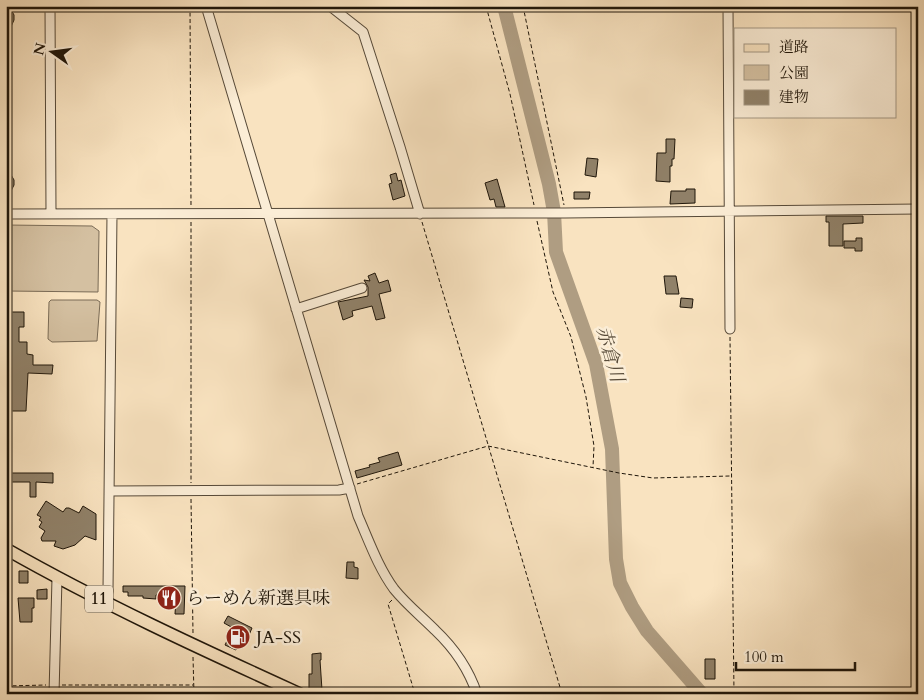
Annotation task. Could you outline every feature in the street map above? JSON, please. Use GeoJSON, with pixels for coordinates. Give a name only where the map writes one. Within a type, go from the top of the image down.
{"type":"FeatureCollection","features":[{"type":"Feature","properties":{"kind":"main road","name":"11"},"geometry":{"type":"LineString","coordinates":[[6,549],[57,578],[193,645],[300,694]]}},
{"type":"Feature","properties":{"kind":"street"},"geometry":{"type":"LineString","coordinates":[[50,6],[51,213]]}},
{"type":"Feature","properties":{"kind":"street"},"geometry":{"type":"LineString","coordinates":[[206,6],[358,516],[384,574],[414,611],[455,652],[469,673],[477,694]]}},
{"type":"Feature","properties":{"kind":"street"},"geometry":{"type":"LineString","coordinates":[[330,6],[363,32],[420,214]]}},
{"type":"Feature","properties":{"kind":"street"},"geometry":{"type":"LineString","coordinates":[[728,6],[730,328]]}},
{"type":"Feature","properties":{"kind":"street"},"geometry":{"type":"LineString","coordinates":[[6,214],[565,214],[918,209]]}},
{"type":"Feature","properties":{"kind":"street"},"geometry":{"type":"LineString","coordinates":[[106,602],[108,590],[112,214]]}},
{"type":"Feature","properties":{"kind":"street"},"geometry":{"type":"LineString","coordinates":[[296,309],[362,288]]}},
{"type":"Feature","properties":{"kind":"street"},"geometry":{"type":"LineString","coordinates":[[109,491],[339,490],[350,488]]}},
{"type":"Feature","properties":{"kind":"street"},"geometry":{"type":"LineString","coordinates":[[54,690],[57,578]]}},
{"type":"Feature","properties":{"kind":"path"},"geometry":{"type":"LineString","coordinates":[[190,6],[191,490],[194,694]]}},
{"type":"Feature","properties":{"kind":"path"},"geometry":{"type":"LineString","coordinates":[[486,6],[510,94],[553,292],[571,337],[586,397],[594,446],[594,467]]}},
{"type":"Feature","properties":{"kind":"path"},"geometry":{"type":"LineString","coordinates":[[523,6],[565,214]]}},
{"type":"Feature","properties":{"kind":"path"},"geometry":{"type":"LineString","coordinates":[[420,214],[562,694]]}},
{"type":"Feature","properties":{"kind":"path"},"geometry":{"type":"LineString","coordinates":[[730,328],[730,476],[734,694]]}},
{"type":"Feature","properties":{"kind":"path"},"geometry":{"type":"LineString","coordinates":[[350,488],[488,446],[619,473],[653,478],[730,476]]}},
{"type":"Feature","properties":{"kind":"path"},"geometry":{"type":"LineString","coordinates":[[399,594],[388,604],[415,694]]}},
{"type":"Feature","properties":{"kind":"path"},"geometry":{"type":"LineString","coordinates":[[6,686],[54,690],[194,685]]}},
{"type":"Feature","properties":{"kind":"green space"},"geometry":{"type":"Polygon","coordinates":[[[6,225],[92,226],[99,231],[98,292],[6,291],[6,225]]]}},
{"type":"Feature","properties":{"kind":"green space"},"geometry":{"type":"Polygon","coordinates":[[[51,300],[97,300],[100,302],[97,341],[52,342],[48,339],[49,302],[51,300]]]}},
{"type":"Feature","properties":{"kind":"building"},"geometry":{"type":"Polygon","coordinates":[[[6,6],[9,6],[14,15],[14,20],[6,38],[6,6]]]}},
{"type":"Feature","properties":{"kind":"building"},"geometry":{"type":"Polygon","coordinates":[[[666,139],[675,139],[674,159],[672,159],[672,166],[670,166],[670,182],[656,181],[657,153],[666,153],[666,139]]]}},
{"type":"Feature","properties":{"kind":"building"},"geometry":{"type":"Polygon","coordinates":[[[587,158],[598,159],[596,177],[585,175],[587,158]]]}},
{"type":"Feature","properties":{"kind":"building"},"geometry":{"type":"Polygon","coordinates":[[[6,166],[14,180],[14,185],[6,201],[6,166]]]}},
{"type":"Feature","properties":{"kind":"building"},"geometry":{"type":"Polygon","coordinates":[[[396,173],[398,181],[401,180],[405,196],[393,200],[389,184],[392,183],[390,175],[396,173]]]}},
{"type":"Feature","properties":{"kind":"building"},"geometry":{"type":"Polygon","coordinates":[[[497,179],[505,207],[496,207],[494,199],[490,200],[485,183],[497,179]]]}},
{"type":"Feature","properties":{"kind":"building"},"geometry":{"type":"Polygon","coordinates":[[[686,189],[695,189],[695,203],[670,204],[671,191],[686,191],[686,189]]]}},
{"type":"Feature","properties":{"kind":"building"},"geometry":{"type":"Polygon","coordinates":[[[574,192],[590,192],[589,199],[574,199],[574,192]]]}},
{"type":"Feature","properties":{"kind":"building"},"geometry":{"type":"Polygon","coordinates":[[[826,216],[863,216],[863,223],[843,224],[843,246],[829,246],[829,222],[826,222],[826,216]]]}},
{"type":"Feature","properties":{"kind":"building"},"geometry":{"type":"Polygon","coordinates":[[[856,238],[862,238],[862,251],[855,251],[855,248],[844,248],[844,241],[856,241],[856,238]]]}},
{"type":"Feature","properties":{"kind":"building"},"geometry":{"type":"Polygon","coordinates":[[[375,273],[379,283],[388,280],[391,291],[379,294],[385,318],[376,320],[372,306],[352,311],[353,316],[343,320],[338,302],[368,296],[368,287],[364,280],[370,281],[368,276],[375,273]]]}},
{"type":"Feature","properties":{"kind":"building"},"geometry":{"type":"Polygon","coordinates":[[[664,276],[676,276],[679,294],[666,294],[664,276]]]}},
{"type":"Feature","properties":{"kind":"building"},"geometry":{"type":"Polygon","coordinates":[[[681,298],[693,299],[692,308],[680,307],[681,298]]]}},
{"type":"Feature","properties":{"kind":"building"},"geometry":{"type":"Polygon","coordinates":[[[6,312],[24,312],[24,327],[19,327],[19,342],[27,342],[27,354],[33,355],[33,365],[53,365],[52,374],[28,373],[26,411],[6,411],[6,312]]]}},
{"type":"Feature","properties":{"kind":"building"},"geometry":{"type":"Polygon","coordinates":[[[398,452],[402,465],[357,478],[355,471],[380,462],[378,458],[398,452]]]}},
{"type":"Feature","properties":{"kind":"building"},"geometry":{"type":"Polygon","coordinates":[[[6,473],[53,473],[53,483],[36,482],[36,497],[30,497],[30,482],[6,482],[6,473]]]}},
{"type":"Feature","properties":{"kind":"building"},"geometry":{"type":"Polygon","coordinates":[[[46,501],[63,512],[66,508],[69,508],[79,513],[83,506],[96,514],[96,540],[85,536],[75,545],[63,549],[54,546],[56,541],[42,541],[41,538],[45,531],[39,527],[42,522],[39,520],[41,517],[37,515],[46,501]]]}},
{"type":"Feature","properties":{"kind":"building"},"geometry":{"type":"Polygon","coordinates":[[[347,562],[354,562],[354,567],[358,568],[358,579],[346,578],[347,562]]]}},
{"type":"Feature","properties":{"kind":"building"},"geometry":{"type":"Polygon","coordinates":[[[19,571],[28,571],[28,583],[19,583],[19,571]]]}},
{"type":"Feature","properties":{"kind":"building"},"geometry":{"type":"Polygon","coordinates":[[[123,586],[185,586],[184,614],[175,614],[176,598],[174,598],[174,592],[161,592],[161,595],[156,595],[156,599],[143,598],[143,596],[128,596],[128,592],[123,592],[123,586]]]}},
{"type":"Feature","properties":{"kind":"building"},"geometry":{"type":"Polygon","coordinates":[[[47,589],[47,599],[37,599],[37,590],[47,589]]]}},
{"type":"Feature","properties":{"kind":"building"},"geometry":{"type":"Polygon","coordinates":[[[18,598],[34,598],[32,622],[20,622],[18,598]]]}},
{"type":"Feature","properties":{"kind":"building"},"geometry":{"type":"Polygon","coordinates":[[[228,616],[252,628],[249,635],[244,633],[236,650],[225,645],[233,628],[224,623],[228,616]]]}},
{"type":"Feature","properties":{"kind":"building"},"geometry":{"type":"Polygon","coordinates":[[[321,653],[322,690],[309,690],[309,674],[312,674],[312,654],[321,653]]]}},
{"type":"Feature","properties":{"kind":"building"},"geometry":{"type":"Polygon","coordinates":[[[705,659],[715,659],[715,679],[705,679],[705,659]]]}},
{"type":"Feature","properties":{"kind":"waterway","name":"赤倉川"},"geometry":{"type":"LineString","coordinates":[[504,6],[549,184],[554,212],[556,252],[596,364],[612,449],[616,559],[620,583],[647,631],[702,694]]}},
{"type":"Feature","properties":{"kind":"place","name":"らーめん新選具味"},"geometry":{"type":"Point","coordinates":[169,598]}},
{"type":"Feature","properties":{"kind":"place","name":"JA-SS"},"geometry":{"type":"Point","coordinates":[238,637]}}]}
